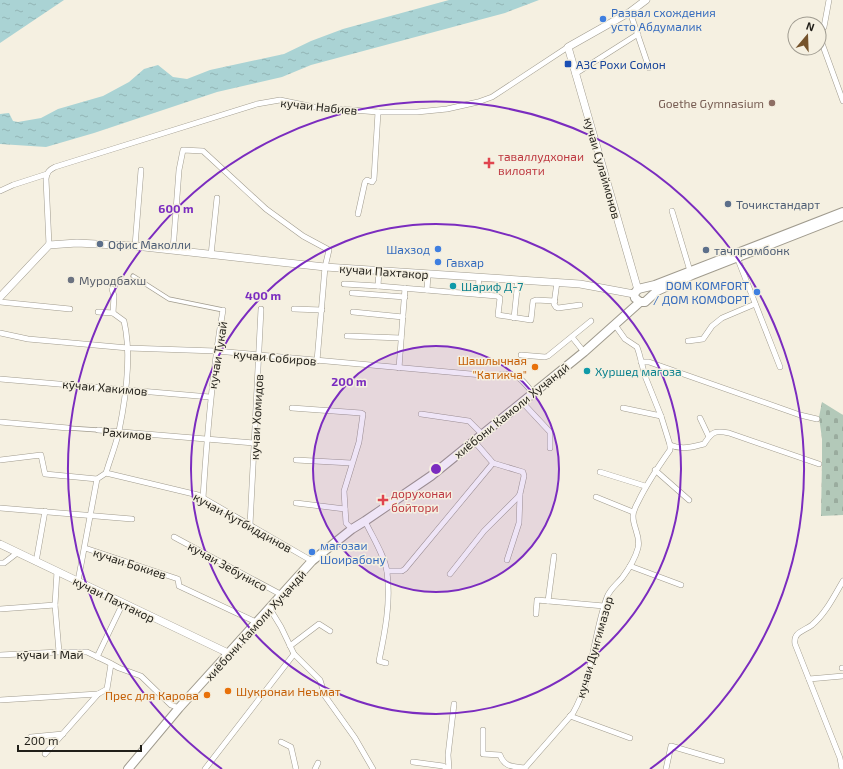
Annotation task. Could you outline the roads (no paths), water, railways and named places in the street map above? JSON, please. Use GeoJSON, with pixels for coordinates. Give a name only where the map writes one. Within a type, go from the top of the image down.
{"type":"FeatureCollection","features":[{"type":"Feature","properties":{"kind":"main road","name":"кучаи Набиев"},"geometry":{"type":"LineString","coordinates":[[568,47],[630,12],[646,0]]}},
{"type":"Feature","properties":{"kind":"main road","name":"кучаи Сулаймонов"},"geometry":{"type":"LineString","coordinates":[[568,47],[639,295]]}},
{"type":"Feature","properties":{"kind":"main road","name":"хиёбони Камоли Хуҷандӣ"},"geometry":{"type":"LineString","coordinates":[[128,769],[179,708],[312,561],[352,529],[430,476],[584,352],[631,311],[639,295],[843,212]]}},
{"type":"Feature","properties":{"kind":"main road"},"geometry":{"type":"LineString","coordinates":[[639,295],[657,291],[691,273],[738,257],[843,216]]}},
{"type":"Feature","properties":{"kind":"main road","name":"кучаи Пахтакор"},"geometry":{"type":"LineString","coordinates":[[49,245],[76,243],[135,246],[325,267],[580,284],[639,295]]}},
{"type":"Feature","properties":{"kind":"main road"},"geometry":{"type":"LineString","coordinates":[[0,297],[49,245]]}},
{"type":"Feature","properties":{"kind":"main road","name":"кучаи Пахтакор"},"geometry":{"type":"LineString","coordinates":[[0,544],[228,654]]}},
{"type":"Feature","properties":{"kind":"street"},"geometry":{"type":"LineString","coordinates":[[826,16],[829,0]]}},
{"type":"Feature","properties":{"kind":"street"},"geometry":{"type":"LineString","coordinates":[[630,12],[649,68]]}},
{"type":"Feature","properties":{"kind":"street"},"geometry":{"type":"LineString","coordinates":[[576,74],[638,34]]}},
{"type":"Feature","properties":{"kind":"street","name":"кучаи Набиев"},"geometry":{"type":"LineString","coordinates":[[0,191],[13,185],[47,174],[50,169],[55,167],[256,104],[280,100],[314,107],[378,112],[417,112],[446,109],[478,102],[492,97],[568,47]]}},
{"type":"Feature","properties":{"kind":"street"},"geometry":{"type":"LineString","coordinates":[[827,56],[843,101]]}},
{"type":"Feature","properties":{"kind":"street"},"geometry":{"type":"LineString","coordinates":[[358,214],[365,182],[367,180],[373,181],[374,179],[378,112]]}},
{"type":"Feature","properties":{"kind":"street"},"geometry":{"type":"LineString","coordinates":[[173,250],[179,170],[183,150],[203,151],[266,209],[303,236],[329,250],[325,267],[317,361]]}},
{"type":"Feature","properties":{"kind":"street"},"geometry":{"type":"LineString","coordinates":[[135,246],[141,170]]}},
{"type":"Feature","properties":{"kind":"street"},"geometry":{"type":"LineString","coordinates":[[47,174],[49,245]]}},
{"type":"Feature","properties":{"kind":"street"},"geometry":{"type":"LineString","coordinates":[[211,255],[217,198]]}},
{"type":"Feature","properties":{"kind":"street"},"geometry":{"type":"LineString","coordinates":[[672,211],[691,273]]}},
{"type":"Feature","properties":{"kind":"street"},"geometry":{"type":"LineString","coordinates":[[738,257],[780,366]]}},
{"type":"Feature","properties":{"kind":"street"},"geometry":{"type":"LineString","coordinates":[[378,286],[379,270]]}},
{"type":"Feature","properties":{"kind":"street"},"geometry":{"type":"LineString","coordinates":[[427,290],[428,274]]}},
{"type":"Feature","properties":{"kind":"street","name":"кучаи Тукай"},"geometry":{"type":"LineString","coordinates":[[133,276],[169,299],[224,310],[216,351],[210,397],[203,498]]}},
{"type":"Feature","properties":{"kind":"street"},"geometry":{"type":"LineString","coordinates":[[478,294],[479,277]]}},
{"type":"Feature","properties":{"kind":"street"},"geometry":{"type":"LineString","coordinates":[[514,318],[518,280]]}},
{"type":"Feature","properties":{"kind":"street"},"geometry":{"type":"LineString","coordinates":[[555,301],[557,282]]}},
{"type":"Feature","properties":{"kind":"street","name":"кучаи Пахтакор"},"geometry":{"type":"LineString","coordinates":[[344,284],[478,294],[500,298],[498,315],[531,320],[533,301],[536,300],[555,301],[558,308],[580,305]]}},
{"type":"Feature","properties":{"kind":"street"},"geometry":{"type":"LineString","coordinates":[[399,368],[405,288]]}},
{"type":"Feature","properties":{"kind":"street"},"geometry":{"type":"LineString","coordinates":[[112,289],[114,296],[113,313]]}},
{"type":"Feature","properties":{"kind":"street"},"geometry":{"type":"LineString","coordinates":[[352,292],[405,297]]}},
{"type":"Feature","properties":{"kind":"street"},"geometry":{"type":"LineString","coordinates":[[0,302],[70,309]]}},
{"type":"Feature","properties":{"kind":"street"},"geometry":{"type":"LineString","coordinates":[[688,341],[703,339],[712,326],[722,318],[755,304]]}},
{"type":"Feature","properties":{"kind":"street"},"geometry":{"type":"LineString","coordinates":[[294,309],[322,310]]}},
{"type":"Feature","properties":{"kind":"street","name":"кучаи Хомидов"},"geometry":{"type":"LineString","coordinates":[[250,525],[261,310]]}},
{"type":"Feature","properties":{"kind":"street"},"geometry":{"type":"LineString","coordinates":[[78,581],[98,479],[106,473],[118,432],[126,389],[128,348],[124,321],[113,313],[98,312]]}},
{"type":"Feature","properties":{"kind":"street"},"geometry":{"type":"LineString","coordinates":[[353,312],[403,317]]}},
{"type":"Feature","properties":{"kind":"street"},"geometry":{"type":"LineString","coordinates":[[521,355],[548,356],[591,321]]}},
{"type":"Feature","properties":{"kind":"street"},"geometry":{"type":"LineString","coordinates":[[596,497],[633,512],[645,486],[670,450],[662,416],[645,376],[637,347],[625,339],[615,325]]}},
{"type":"Feature","properties":{"kind":"street","name":"кучаи Собиров"},"geometry":{"type":"LineString","coordinates":[[0,333],[28,340],[128,348],[216,351],[493,376],[514,374],[520,378],[533,392]]}},
{"type":"Feature","properties":{"kind":"street"},"geometry":{"type":"LineString","coordinates":[[347,336],[401,338]]}},
{"type":"Feature","properties":{"kind":"street"},"geometry":{"type":"LineString","coordinates":[[572,337],[584,352]]}},
{"type":"Feature","properties":{"kind":"street"},"geometry":{"type":"LineString","coordinates":[[641,362],[649,362],[800,416],[817,419]]}},
{"type":"Feature","properties":{"kind":"street","name":"кӯчаи Хакимов"},"geometry":{"type":"LineString","coordinates":[[0,379],[210,397]]}},
{"type":"Feature","properties":{"kind":"street"},"geometry":{"type":"LineString","coordinates":[[522,402],[550,432],[550,448]]}},
{"type":"Feature","properties":{"kind":"street"},"geometry":{"type":"LineString","coordinates":[[292,408],[363,414],[359,442],[344,491],[346,523],[352,529]]}},
{"type":"Feature","properties":{"kind":"street"},"geometry":{"type":"LineString","coordinates":[[623,408],[662,416]]}},
{"type":"Feature","properties":{"kind":"street"},"geometry":{"type":"LineString","coordinates":[[421,414],[469,421],[482,434]]}},
{"type":"Feature","properties":{"kind":"street"},"geometry":{"type":"LineString","coordinates":[[700,418],[709,437]]}},
{"type":"Feature","properties":{"kind":"street","name":"Рахимов"},"geometry":{"type":"LineString","coordinates":[[0,422],[254,443]]}},
{"type":"Feature","properties":{"kind":"street"},"geometry":{"type":"LineString","coordinates":[[670,445],[676,447],[690,447],[704,444],[710,434],[719,431],[729,433],[820,464]]}},
{"type":"Feature","properties":{"kind":"street"},"geometry":{"type":"LineString","coordinates":[[474,441],[493,463],[523,472],[524,476],[520,494],[519,523],[507,560]]}},
{"type":"Feature","properties":{"kind":"street"},"geometry":{"type":"LineString","coordinates":[[0,460],[42,455],[45,474],[98,479]]}},
{"type":"Feature","properties":{"kind":"street"},"geometry":{"type":"LineString","coordinates":[[296,460],[352,463]]}},
{"type":"Feature","properties":{"kind":"street"},"geometry":{"type":"LineString","coordinates":[[387,571],[402,571],[406,569],[493,463]]}},
{"type":"Feature","properties":{"kind":"street"},"geometry":{"type":"LineString","coordinates":[[655,470],[689,500]]}},
{"type":"Feature","properties":{"kind":"street"},"geometry":{"type":"LineString","coordinates":[[600,472],[645,486]]}},
{"type":"Feature","properties":{"kind":"street","name":"кучаи Кутбиддинов"},"geometry":{"type":"LineString","coordinates":[[106,473],[198,495],[312,561]]}},
{"type":"Feature","properties":{"kind":"street"},"geometry":{"type":"LineString","coordinates":[[450,574],[484,530],[520,494]]}},
{"type":"Feature","properties":{"kind":"street"},"geometry":{"type":"LineString","coordinates":[[296,503],[345,509]]}},
{"type":"Feature","properties":{"kind":"street"},"geometry":{"type":"LineString","coordinates":[[0,508],[45,511],[90,517],[132,519]]}},
{"type":"Feature","properties":{"kind":"street"},"geometry":{"type":"LineString","coordinates":[[36,562],[45,511]]}},
{"type":"Feature","properties":{"kind":"street","name":"кучаи Дунгимазор"},"geometry":{"type":"LineString","coordinates":[[525,768],[570,716],[577,705],[587,674],[604,606],[610,590],[622,578],[637,551],[639,543],[633,512]]}},
{"type":"Feature","properties":{"kind":"street"},"geometry":{"type":"LineString","coordinates":[[365,521],[387,571],[387,612],[379,661],[386,663]]}},
{"type":"Feature","properties":{"kind":"street","name":"кучаи Зебунисо"},"geometry":{"type":"LineString","coordinates":[[174,536],[282,595]]}},
{"type":"Feature","properties":{"kind":"street","name":"кучаи Бокиев"},"geometry":{"type":"LineString","coordinates":[[85,548],[178,579],[179,586],[256,622]]}},
{"type":"Feature","properties":{"kind":"street"},"geometry":{"type":"LineString","coordinates":[[0,563],[4,563],[17,553]]}},
{"type":"Feature","properties":{"kind":"street"},"geometry":{"type":"LineString","coordinates":[[548,601],[554,556]]}},
{"type":"Feature","properties":{"kind":"street"},"geometry":{"type":"LineString","coordinates":[[630,566],[681,586]]}},
{"type":"Feature","properties":{"kind":"street"},"geometry":{"type":"LineString","coordinates":[[57,571],[55,605],[59,652]]}},
{"type":"Feature","properties":{"kind":"street"},"geometry":{"type":"LineString","coordinates":[[842,769],[840,758],[794,639],[797,634],[812,625],[823,613],[843,581]]}},
{"type":"Feature","properties":{"kind":"street"},"geometry":{"type":"LineString","coordinates":[[536,614],[537,600],[604,606]]}},
{"type":"Feature","properties":{"kind":"street"},"geometry":{"type":"LineString","coordinates":[[97,657],[123,603]]}},
{"type":"Feature","properties":{"kind":"street"},"geometry":{"type":"LineString","coordinates":[[0,609],[55,605]]}},
{"type":"Feature","properties":{"kind":"street"},"geometry":{"type":"LineString","coordinates":[[270,609],[294,654],[320,680],[325,696],[355,738],[374,769]]}},
{"type":"Feature","properties":{"kind":"street"},"geometry":{"type":"LineString","coordinates":[[290,646],[319,624],[330,631]]}},
{"type":"Feature","properties":{"kind":"street","name":"кӯчаи 1 Май"},"geometry":{"type":"LineString","coordinates":[[0,655],[87,652],[119,668],[141,676],[171,705],[179,708]]}},
{"type":"Feature","properties":{"kind":"street"},"geometry":{"type":"LineString","coordinates":[[205,769],[294,654]]}},
{"type":"Feature","properties":{"kind":"street"},"geometry":{"type":"LineString","coordinates":[[45,754],[98,694],[107,689],[111,664]]}},
{"type":"Feature","properties":{"kind":"street"},"geometry":{"type":"LineString","coordinates":[[809,679],[843,676]]}},
{"type":"Feature","properties":{"kind":"street"},"geometry":{"type":"LineString","coordinates":[[0,700],[98,694]]}},
{"type":"Feature","properties":{"kind":"street"},"geometry":{"type":"LineString","coordinates":[[448,769],[448,755],[454,704]]}},
{"type":"Feature","properties":{"kind":"street"},"geometry":{"type":"LineString","coordinates":[[570,716],[630,738]]}},
{"type":"Feature","properties":{"kind":"street"},"geometry":{"type":"LineString","coordinates":[[482,730],[483,754],[500,755],[503,762],[508,765],[525,768]]}},
{"type":"Feature","properties":{"kind":"street"},"geometry":{"type":"LineString","coordinates":[[31,737],[63,734]]}},
{"type":"Feature","properties":{"kind":"street"},"geometry":{"type":"LineString","coordinates":[[281,742],[292,746],[296,769]]}},
{"type":"Feature","properties":{"kind":"street"},"geometry":{"type":"LineString","coordinates":[[666,769],[671,746],[722,761]]}},
{"type":"Feature","properties":{"kind":"street"},"geometry":{"type":"LineString","coordinates":[[413,762],[443,766],[448,769]]}},
{"type":"Feature","properties":{"kind":"street"},"geometry":{"type":"LineString","coordinates":[[315,769],[318,763]]}},
{"type":"Feature","properties":{"kind":"water"},"geometry":{"type":"Polygon","coordinates":[[[0,0],[64,0],[0,43],[0,0]]]}},
{"type":"Feature","properties":{"kind":"water"},"geometry":{"type":"Polygon","coordinates":[[[449,0],[539,0],[505,13],[311,65],[282,77],[217,92],[94,133],[46,147],[0,144],[0,114],[9,113],[13,121],[18,122],[41,118],[58,109],[103,96],[129,82],[144,69],[158,65],[173,77],[187,79],[210,70],[284,54],[311,41],[343,29],[449,0]]]}},
{"type":"Feature","properties":{"kind":"place","name":"Развал схождения усто Абдумалик"},"geometry":{"type":"Point","coordinates":[603,19]}},
{"type":"Feature","properties":{"kind":"place","name":"АЗС Рохи Сомон"},"geometry":{"type":"Point","coordinates":[568,64]}},
{"type":"Feature","properties":{"kind":"place","name":"Goethe Gymnasium"},"geometry":{"type":"Point","coordinates":[772,103]}},
{"type":"Feature","properties":{"kind":"place","name":"таваллудхонаи вилояти"},"geometry":{"type":"Point","coordinates":[489,163]}},
{"type":"Feature","properties":{"kind":"place","name":"Точикстандарт"},"geometry":{"type":"Point","coordinates":[728,204]}},
{"type":"Feature","properties":{"kind":"place","name":"Офис Маколли"},"geometry":{"type":"Point","coordinates":[100,244]}},
{"type":"Feature","properties":{"kind":"place","name":"Шахзод"},"geometry":{"type":"Point","coordinates":[438,249]}},
{"type":"Feature","properties":{"kind":"place","name":"тачпромбонк"},"geometry":{"type":"Point","coordinates":[706,250]}},
{"type":"Feature","properties":{"kind":"place","name":"Гавхар"},"geometry":{"type":"Point","coordinates":[438,262]}},
{"type":"Feature","properties":{"kind":"place","name":"Муродбахш"},"geometry":{"type":"Point","coordinates":[71,280]}},
{"type":"Feature","properties":{"kind":"place","name":"Шариф Д-7"},"geometry":{"type":"Point","coordinates":[453,286]}},
{"type":"Feature","properties":{"kind":"place","name":"DOM KOMFORT / ДОМ КОМФОРТ"},"geometry":{"type":"Point","coordinates":[757,292]}},
{"type":"Feature","properties":{"kind":"place","name":"Шашлычная \"Катикча\""},"geometry":{"type":"Point","coordinates":[535,367]}},
{"type":"Feature","properties":{"kind":"place","name":"Хуршед магоза"},"geometry":{"type":"Point","coordinates":[587,371]}},
{"type":"Feature","properties":{"kind":"place","name":"дорухонаи бойтори"},"geometry":{"type":"Point","coordinates":[383,500]}},
{"type":"Feature","properties":{"kind":"place","name":"магозаи Шоирабону"},"geometry":{"type":"Point","coordinates":[312,552]}},
{"type":"Feature","properties":{"kind":"place","name":"Шукронаи Неъмат"},"geometry":{"type":"Point","coordinates":[228,691]}},
{"type":"Feature","properties":{"kind":"place","name":"Прес для Карова"},"geometry":{"type":"Point","coordinates":[207,695]}}]}
